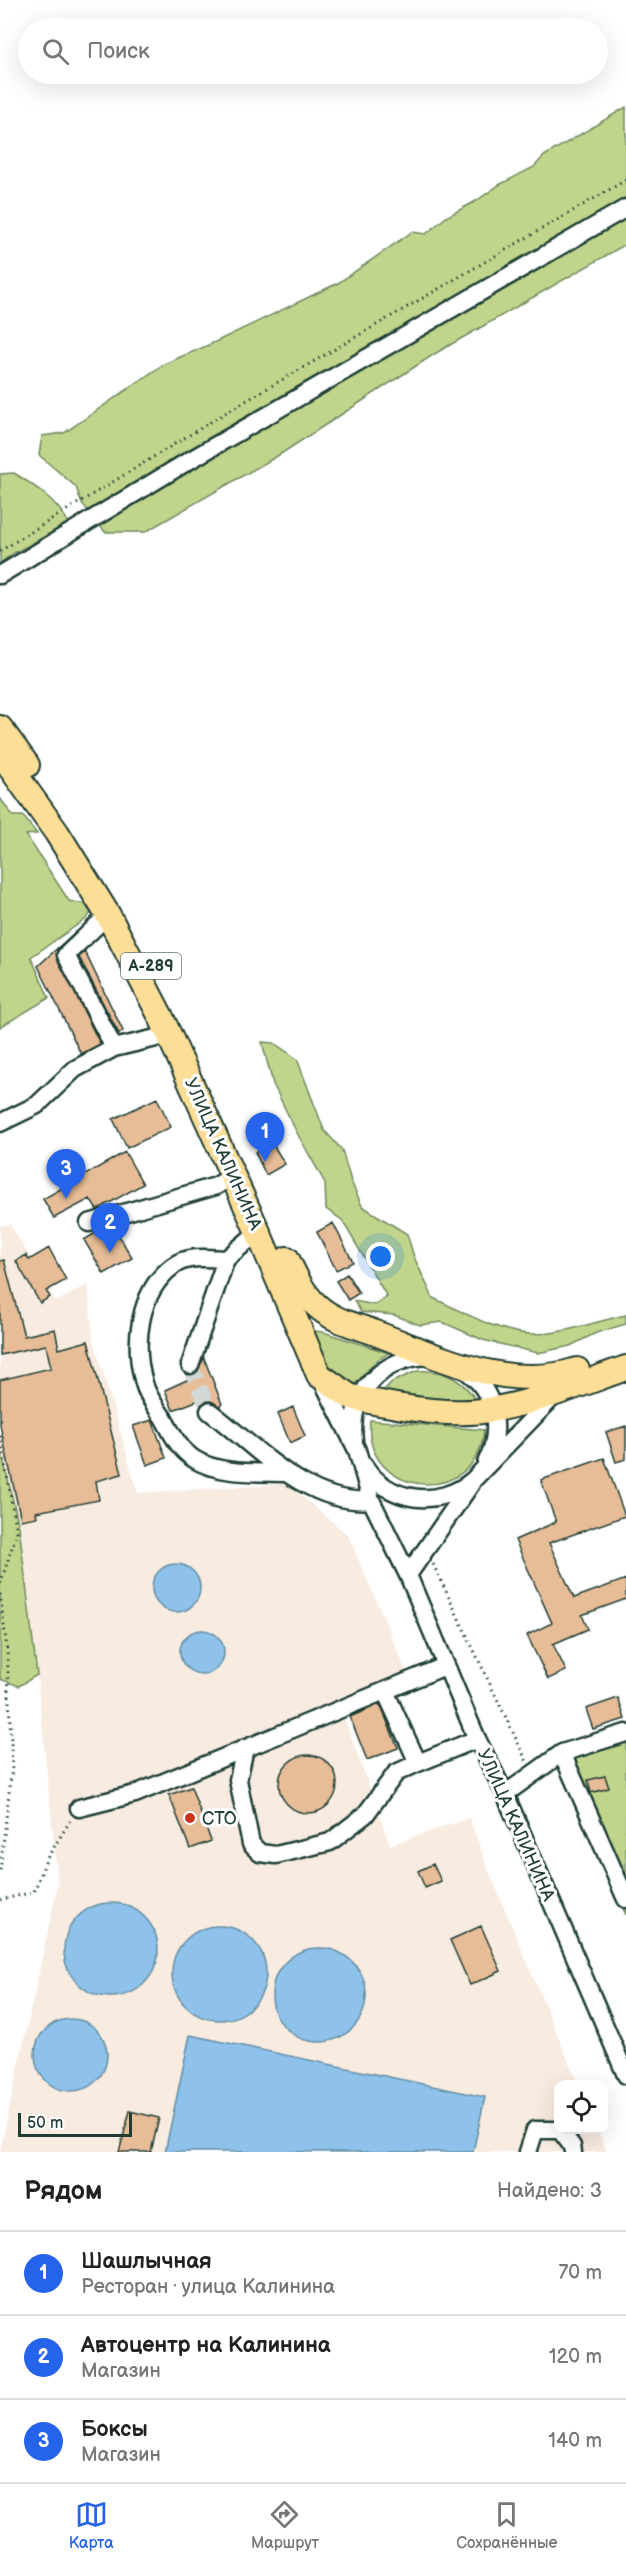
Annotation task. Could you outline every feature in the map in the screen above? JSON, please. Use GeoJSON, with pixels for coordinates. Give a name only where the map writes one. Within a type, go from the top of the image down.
{"type":"FeatureCollection","features":[{"type":"Feature","properties":{"kind":"highway","name":"УЛИЦА КАЛИНИНА"},"geometry":{"type":"LineString","coordinates":[[0,728],[70,824],[122,908],[174,1010],[300,1287],[316,1306],[336,1320],[444,1360],[507,1376],[549,1378],[587,1374]]}},
{"type":"Feature","properties":{"kind":"highway","name":"УЛИЦА КАЛИНИНА"},"geometry":{"type":"LineString","coordinates":[[0,753],[57,833],[108,915],[169,1035],[258,1232],[319,1375]]}},
{"type":"Feature","properties":{"kind":"highway"},"geometry":{"type":"LineString","coordinates":[[319,1375],[349,1396],[359,1399],[448,1412],[493,1410],[559,1391],[626,1353]]}},
{"type":"Feature","properties":{"kind":"highway"},"geometry":{"type":"LineString","coordinates":[[587,1374],[626,1368]]}},
{"type":"Feature","properties":{"kind":"street"},"geometry":{"type":"LineString","coordinates":[[0,575],[184,463],[626,208]]}},
{"type":"Feature","properties":{"kind":"street"},"geometry":{"type":"LineString","coordinates":[[108,915],[66,955],[114,1048]]}},
{"type":"Feature","properties":{"kind":"street"},"geometry":{"type":"LineString","coordinates":[[0,1123],[37,1106],[75,1069],[114,1048],[169,1035]]}},
{"type":"Feature","properties":{"kind":"street"},"geometry":{"type":"LineString","coordinates":[[89,1223],[216,1186],[233,1176]]}},
{"type":"Feature","properties":{"kind":"street"},"geometry":{"type":"LineString","coordinates":[[190,1365],[226,1259],[258,1232]]}},
{"type":"Feature","properties":{"kind":"street"},"geometry":{"type":"LineString","coordinates":[[226,1259],[198,1257],[173,1265],[153,1289],[142,1315],[137,1346],[144,1385],[178,1443],[194,1459],[231,1472],[287,1473]]}},
{"type":"Feature","properties":{"kind":"street"},"geometry":{"type":"LineString","coordinates":[[357,1450],[353,1425],[359,1399],[371,1381],[393,1363],[413,1357],[444,1360]]}},
{"type":"Feature","properties":{"kind":"street","name":"А-289"},"geometry":{"type":"LineString","coordinates":[[357,1450],[366,1468],[378,1482],[395,1492],[413,1498],[433,1498],[452,1493],[478,1475],[490,1456],[495,1441],[493,1410],[489,1397],[477,1379],[444,1360]]}},
{"type":"Feature","properties":{"kind":"street","name":"УЛИЦА КАЛИНИНА"},"geometry":{"type":"LineString","coordinates":[[319,1375],[357,1450],[370,1500],[408,1575],[445,1666],[477,1739],[505,1794],[626,2075]]}},
{"type":"Feature","properties":{"kind":"street"},"geometry":{"type":"LineString","coordinates":[[408,1575],[478,1475],[559,1391]]}},
{"type":"Feature","properties":{"kind":"street"},"geometry":{"type":"LineString","coordinates":[[208,1411],[287,1473],[327,1496],[343,1500],[370,1500]]}},
{"type":"Feature","properties":{"kind":"street"},"geometry":{"type":"LineString","coordinates":[[79,1808],[135,1794],[445,1666]]}},
{"type":"Feature","properties":{"kind":"street"},"geometry":{"type":"LineString","coordinates":[[385,1690],[418,1763]]}},
{"type":"Feature","properties":{"kind":"street"},"geometry":{"type":"LineString","coordinates":[[505,1794],[562,1753],[626,1733]]}},
{"type":"Feature","properties":{"kind":"street"},"geometry":{"type":"LineString","coordinates":[[245,1748],[238,1780],[251,1844],[260,1853],[276,1855],[330,1842],[365,1815],[396,1773],[477,1739]]}},
{"type":"Feature","properties":{"kind":"street"},"geometry":{"type":"LineString","coordinates":[[562,1753],[626,1899]]}},
{"type":"Feature","properties":{"kind":"street"},"geometry":{"type":"LineString","coordinates":[[528,2152],[535,2130],[560,2130],[572,2146],[573,2152]]}},
{"type":"Feature","properties":{"kind":"path"},"geometry":{"type":"LineString","coordinates":[[0,551],[230,410],[626,180]]}},
{"type":"Feature","properties":{"kind":"path"},"geometry":{"type":"LineString","coordinates":[[0,1436],[17,1532],[0,1585]]}},
{"type":"Feature","properties":{"kind":"path"},"geometry":{"type":"LineString","coordinates":[[429,1556],[533,1774]]}},
{"type":"Feature","properties":{"kind":"path"},"geometry":{"type":"LineString","coordinates":[[0,1594],[7,1649],[12,1767],[0,1871]]}},
{"type":"Feature","properties":{"kind":"path"},"geometry":{"type":"LineString","coordinates":[[0,1900],[34,1892],[46,1860],[79,1808]]}},
{"type":"Feature","properties":{"kind":"shaded area"},"geometry":{"type":"Polygon","coordinates":[[[10,1224],[56,1302],[88,1284],[93,1338],[138,1493],[287,1484],[348,1535],[407,1673],[337,1698],[390,1845],[469,1818],[576,2080],[554,2080],[554,2134],[600,2134],[607,2152],[0,2152],[58,1884],[37,1675],[19,1527],[0,1446],[0,1226],[10,1224]]]}},
{"type":"Feature","properties":{"kind":"green space"},"geometry":{"type":"Polygon","coordinates":[[[626,107],[626,244],[436,353],[279,455],[145,532],[105,532],[81,502],[76,487],[39,455],[42,436],[64,433],[164,364],[338,283],[412,232],[426,234],[446,217],[534,167],[544,156],[626,107]]]}},
{"type":"Feature","properties":{"kind":"green space"},"geometry":{"type":"Polygon","coordinates":[[[14,473],[52,501],[69,524],[14,553],[0,563],[0,474],[14,473]]]}},
{"type":"Feature","properties":{"kind":"green space"},"geometry":{"type":"Polygon","coordinates":[[[0,798],[13,816],[23,816],[37,834],[26,835],[69,901],[85,904],[91,913],[86,919],[31,957],[49,998],[0,1027],[0,798]]]}},
{"type":"Feature","properties":{"kind":"green space"},"geometry":{"type":"Polygon","coordinates":[[[262,1042],[274,1043],[297,1059],[324,1130],[342,1150],[351,1181],[362,1206],[407,1234],[414,1257],[433,1298],[482,1321],[521,1333],[557,1332],[626,1315],[626,1324],[596,1333],[570,1346],[538,1353],[483,1340],[442,1322],[420,1325],[394,1315],[361,1312],[354,1301],[375,1305],[387,1297],[342,1220],[326,1209],[325,1183],[273,1084],[262,1042]]]}},
{"type":"Feature","properties":{"kind":"green space"},"geometry":{"type":"Polygon","coordinates":[[[314,1331],[389,1353],[377,1360],[354,1385],[340,1376],[326,1362],[317,1347],[314,1331]]]}},
{"type":"Feature","properties":{"kind":"green space"},"geometry":{"type":"Polygon","coordinates":[[[417,1371],[437,1372],[455,1379],[469,1391],[480,1408],[380,1394],[392,1382],[417,1371]]]}},
{"type":"Feature","properties":{"kind":"green space"},"geometry":{"type":"Polygon","coordinates":[[[370,1420],[484,1430],[477,1455],[463,1472],[443,1482],[422,1484],[401,1478],[384,1466],[372,1446],[370,1420]]]}},
{"type":"Feature","properties":{"kind":"green space"},"geometry":{"type":"Polygon","coordinates":[[[0,1446],[19,1527],[37,1675],[19,1686],[0,1679],[0,1446]]]}},
{"type":"Feature","properties":{"kind":"green space"},"geometry":{"type":"Polygon","coordinates":[[[626,1726],[626,1915],[551,1749],[626,1726]]]}},
{"type":"Feature","properties":{"kind":"water"},"geometry":{"type":"Polygon","coordinates":[[[176,1564],[193,1571],[200,1588],[193,1605],[176,1612],[159,1605],[152,1588],[159,1571],[176,1564]]]}},
{"type":"Feature","properties":{"kind":"water"},"geometry":{"type":"Polygon","coordinates":[[[202,1630],[218,1636],[224,1652],[218,1668],[202,1674],[186,1668],[180,1652],[186,1636],[202,1630]]]}},
{"type":"Feature","properties":{"kind":"water"},"geometry":{"type":"Polygon","coordinates":[[[111,1903],[129,1907],[144,1917],[154,1932],[158,1950],[154,1968],[144,1983],[129,1993],[111,1997],[93,1993],[78,1983],[68,1968],[64,1950],[68,1932],[78,1917],[93,1907],[111,1903]]]}},
{"type":"Feature","properties":{"kind":"water"},"geometry":{"type":"Polygon","coordinates":[[[219,1926],[237,1930],[252,1940],[262,1955],[266,1973],[262,1991],[252,2006],[237,2016],[219,2020],[201,2016],[186,2006],[176,1991],[172,1973],[176,1955],[186,1940],[201,1930],[219,1926]]]}},
{"type":"Feature","properties":{"kind":"water"},"geometry":{"type":"Polygon","coordinates":[[[319,1948],[337,1952],[352,1962],[362,1977],[366,1995],[362,2013],[352,2028],[337,2038],[319,2042],[301,2038],[286,2028],[276,2013],[272,1995],[276,1977],[286,1962],[301,1952],[319,1948]]]}},
{"type":"Feature","properties":{"kind":"water"},"geometry":{"type":"Polygon","coordinates":[[[71,2019],[91,2025],[101,2035],[107,2055],[101,2075],[91,2085],[71,2091],[51,2085],[41,2075],[35,2055],[41,2035],[51,2025],[71,2019]]]}},
{"type":"Feature","properties":{"kind":"water"},"geometry":{"type":"Polygon","coordinates":[[[190,2035],[485,2097],[473,2152],[165,2152],[190,2035]]]}},
{"type":"Feature","properties":{"kind":"building"},"geometry":{"type":"Polygon","coordinates":[[[75,932],[59,947],[56,954],[100,1044],[81,1054],[38,966],[75,932]]]}},
{"type":"Feature","properties":{"kind":"building"},"geometry":{"type":"Polygon","coordinates":[[[85,952],[123,1031],[119,1034],[79,957],[85,952]]]}},
{"type":"Feature","properties":{"kind":"building"},"geometry":{"type":"Polygon","coordinates":[[[157,1098],[171,1127],[127,1148],[113,1119],[157,1098]]]}},
{"type":"Feature","properties":{"kind":"building"},"geometry":{"type":"Polygon","coordinates":[[[272,1143],[285,1164],[266,1175],[255,1152],[272,1143]]]}},
{"type":"Feature","properties":{"kind":"building"},"geometry":{"type":"Polygon","coordinates":[[[125,1152],[143,1184],[97,1210],[90,1199],[54,1218],[43,1199],[125,1152]]]}},
{"type":"Feature","properties":{"kind":"building"},"geometry":{"type":"Polygon","coordinates":[[[333,1223],[353,1262],[336,1270],[317,1232],[333,1223]]]}},
{"type":"Feature","properties":{"kind":"building"},"geometry":{"type":"Polygon","coordinates":[[[114,1227],[132,1258],[104,1274],[84,1240],[99,1231],[114,1227]]]}},
{"type":"Feature","properties":{"kind":"building"},"geometry":{"type":"Polygon","coordinates":[[[49,1248],[66,1280],[46,1291],[50,1297],[40,1303],[16,1261],[26,1255],[29,1260],[49,1248]]]}},
{"type":"Feature","properties":{"kind":"building"},"geometry":{"type":"Polygon","coordinates":[[[4,1260],[24,1336],[55,1329],[59,1349],[88,1341],[122,1474],[96,1481],[99,1500],[36,1512],[37,1517],[21,1520],[0,1425],[0,1380],[51,1368],[46,1345],[0,1355],[0,1261],[4,1260]]]}},
{"type":"Feature","properties":{"kind":"building"},"geometry":{"type":"Polygon","coordinates":[[[347,1274],[359,1293],[348,1300],[336,1281],[347,1274]]]}},
{"type":"Feature","properties":{"kind":"building"},"geometry":{"type":"Polygon","coordinates":[[[204,1358],[222,1404],[219,1406],[210,1401],[201,1405],[199,1400],[173,1410],[165,1390],[189,1379],[188,1375],[196,1373],[204,1358]]]}},
{"type":"Feature","properties":{"kind":"building"},"geometry":{"type":"Polygon","coordinates":[[[293,1407],[305,1436],[290,1443],[278,1414],[293,1407]]]}},
{"type":"Feature","properties":{"kind":"building"},"geometry":{"type":"Polygon","coordinates":[[[152,1420],[166,1458],[147,1465],[133,1426],[152,1420]]]}},
{"type":"Feature","properties":{"kind":"building"},"geometry":{"type":"Polygon","coordinates":[[[626,1426],[626,1459],[616,1462],[606,1432],[626,1426]]]}},
{"type":"Feature","properties":{"kind":"building"},"geometry":{"type":"Polygon","coordinates":[[[604,1458],[625,1516],[549,1543],[574,1598],[626,1579],[626,1599],[582,1615],[588,1629],[553,1644],[566,1671],[548,1679],[527,1635],[552,1623],[515,1540],[556,1522],[541,1480],[604,1458]]]}},
{"type":"Feature","properties":{"kind":"building"},"geometry":{"type":"Polygon","coordinates":[[[618,1698],[625,1719],[593,1729],[586,1709],[618,1698]]]}},
{"type":"Feature","properties":{"kind":"building"},"geometry":{"type":"Polygon","coordinates":[[[380,1704],[398,1748],[367,1760],[350,1717],[380,1704]]]}},
{"type":"Feature","properties":{"kind":"building"},"geometry":{"type":"Polygon","coordinates":[[[308,1755],[324,1760],[332,1768],[337,1784],[332,1800],[324,1808],[308,1813],[292,1808],[284,1800],[279,1784],[284,1768],[292,1760],[308,1755]]]}},
{"type":"Feature","properties":{"kind":"building"},"geometry":{"type":"Polygon","coordinates":[[[605,1776],[609,1788],[591,1793],[588,1780],[605,1776]]]}},
{"type":"Feature","properties":{"kind":"building","name":"СТО"},"geometry":{"type":"Polygon","coordinates":[[[191,1787],[211,1841],[190,1849],[169,1795],[191,1787]]]}},
{"type":"Feature","properties":{"kind":"building"},"geometry":{"type":"Polygon","coordinates":[[[433,1864],[441,1881],[425,1888],[418,1871],[433,1864]]]}},
{"type":"Feature","properties":{"kind":"building"},"geometry":{"type":"Polygon","coordinates":[[[481,1926],[501,1971],[470,1985],[450,1940],[481,1926]]]}},
{"type":"Feature","properties":{"kind":"building"},"geometry":{"type":"Polygon","coordinates":[[[130,2111],[159,2118],[151,2152],[119,2152],[130,2111]]]}},
{"type":"Feature","properties":{"kind":"tunnel"},"geometry":{"type":"LineString","coordinates":[[190,1365],[209,1411]]}},
{"type":"Feature","properties":{"kind":"place","name":"Шашлычная"},"geometry":{"type":"Point","coordinates":[265,1162]}},
{"type":"Feature","properties":{"kind":"place","name":"Боксы"},"geometry":{"type":"Point","coordinates":[66,1199]}},
{"type":"Feature","properties":{"kind":"place","name":"Автоцентр на Калинина"},"geometry":{"type":"Point","coordinates":[110,1253]}},
{"type":"Feature","properties":{"kind":"place","name":"СТО"},"geometry":{"type":"Point","coordinates":[190,1818]}}]}
